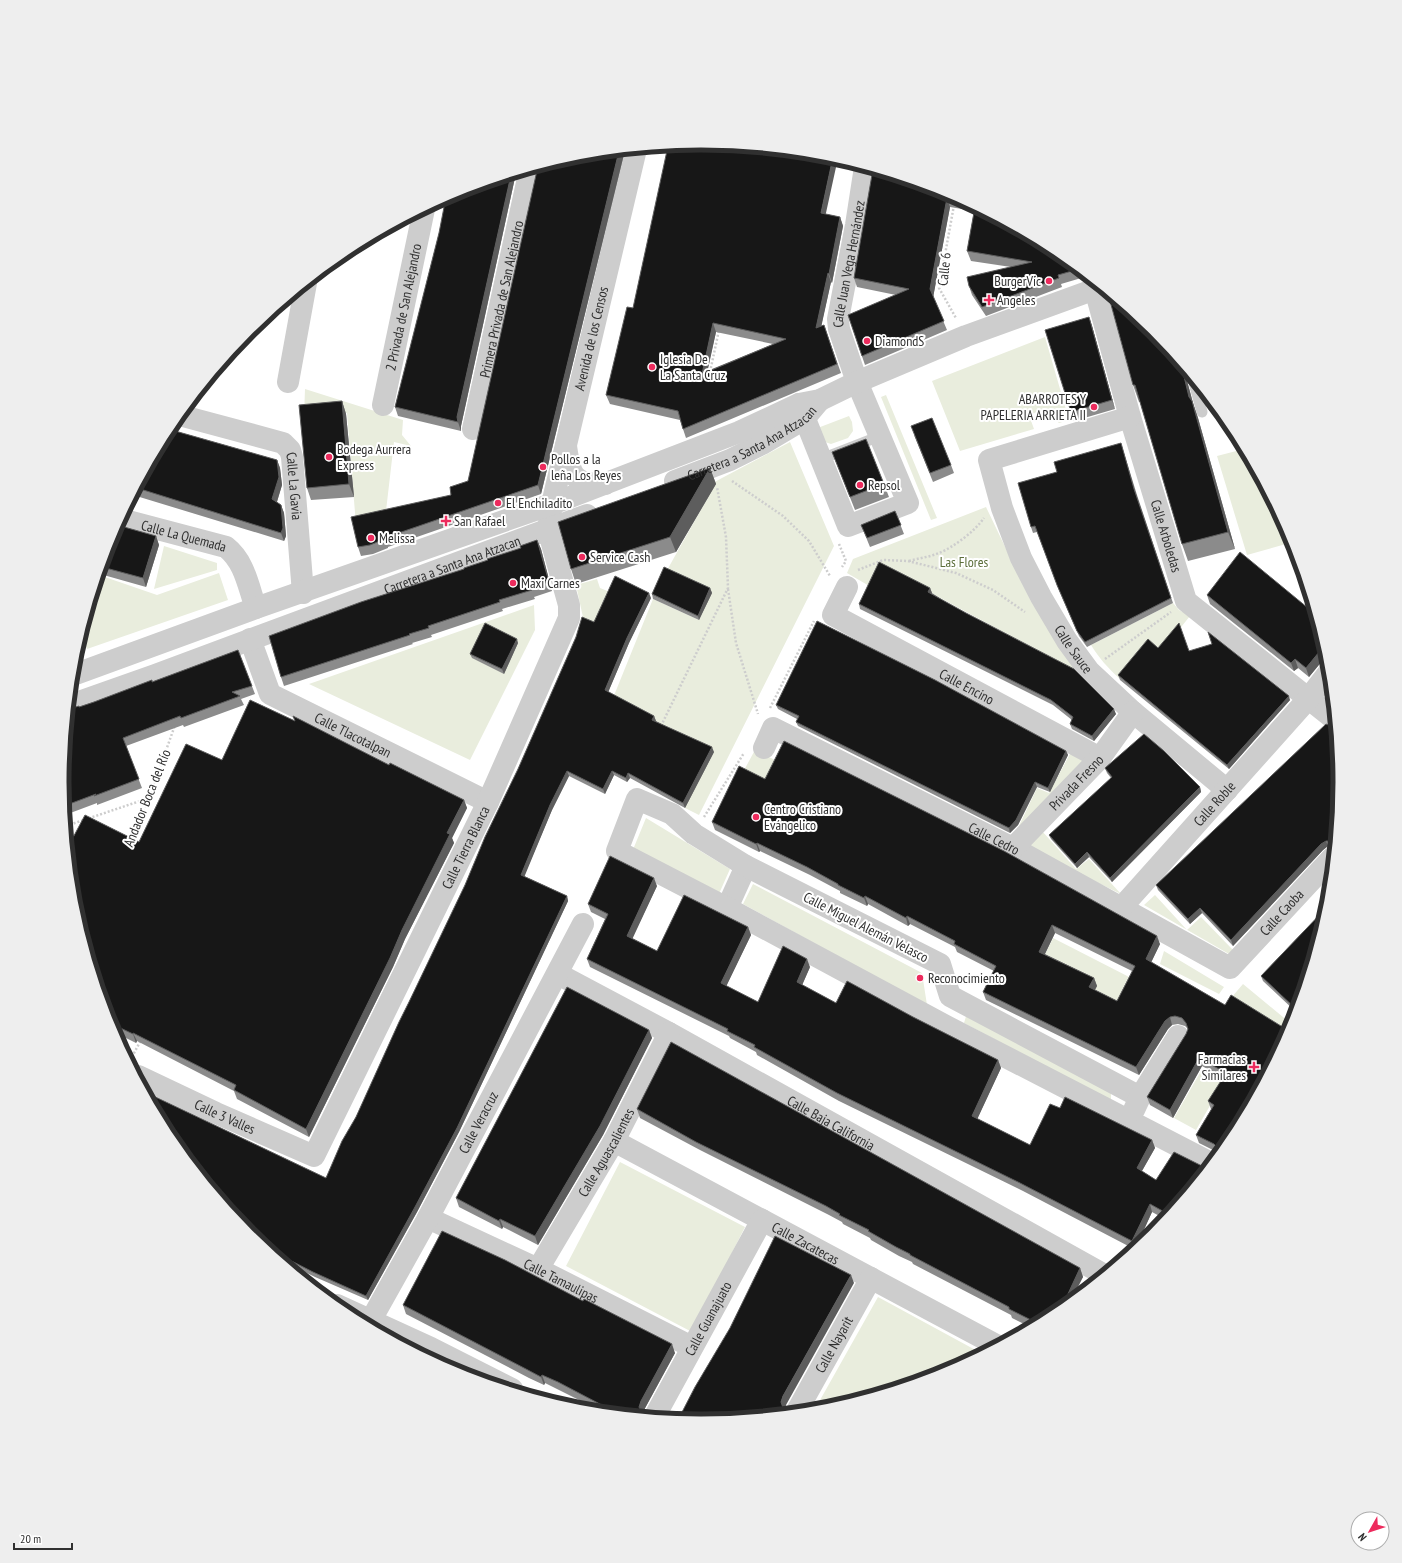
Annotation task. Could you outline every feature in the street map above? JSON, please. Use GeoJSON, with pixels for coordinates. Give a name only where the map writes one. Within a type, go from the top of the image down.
{"type":"FeatureCollection","features":[{"type":"Feature","properties":{"kind":"street","name":"Avenida de los Censos"},"geometry":{"type":"LineString","coordinates":[[548,529],[552,504],[635,153]]}},
{"type":"Feature","properties":{"kind":"street","name":"Calle Juan Vega Hernández"},"geometry":{"type":"LineString","coordinates":[[821,459],[848,526],[908,503],[857,382],[839,329],[838,319],[865,171]]}},
{"type":"Feature","properties":{"kind":"street","name":"Primera Privada de San Alejandro"},"geometry":{"type":"LineString","coordinates":[[473,429],[529,173]]}},
{"type":"Feature","properties":{"kind":"street","name":"2 Privada de San Alejandro"},"geometry":{"type":"LineString","coordinates":[[383,405],[423,214]]}},
{"type":"Feature","properties":{"kind":"street"},"geometry":{"type":"LineString","coordinates":[[288,382],[305,289]]}},
{"type":"Feature","properties":{"kind":"street","name":"Carretera a Santa Ana Atzacan"},"geometry":{"type":"LineString","coordinates":[[653,490],[713,467],[762,444],[802,411],[820,400],[857,382],[966,336],[1097,289]]}},
{"type":"Feature","properties":{"kind":"street","name":"Calle Arboledas"},"geometry":{"type":"LineString","coordinates":[[1099,290],[1130,416],[1186,601]]}},
{"type":"Feature","properties":{"kind":"street"},"geometry":{"type":"LineString","coordinates":[[802,411],[821,459]]}},
{"type":"Feature","properties":{"kind":"street","name":"Carretera a Santa Ana Atzacan"},"geometry":{"type":"LineString","coordinates":[[79,673],[256,608],[303,593],[552,504],[739,432],[802,411]]}},
{"type":"Feature","properties":{"kind":"street","name":"Calle Sauce"},"geometry":{"type":"LineString","coordinates":[[1130,416],[989,460],[1002,508],[1021,558],[1041,597],[1067,641],[1089,670],[1133,712],[1227,790]]}},
{"type":"Feature","properties":{"kind":"street","name":"Calle La Gavia"},"geometry":{"type":"LineString","coordinates":[[186,417],[283,443],[290,450],[292,457],[303,593]]}},
{"type":"Feature","properties":{"kind":"street"},"geometry":{"type":"LineString","coordinates":[[566,446],[570,470],[575,477],[590,484],[605,484]]}},
{"type":"Feature","properties":{"kind":"street","name":"Carretera a Santa Ana Atzacan"},"geometry":{"type":"LineString","coordinates":[[74,704],[608,507]]}},
{"type":"Feature","properties":{"kind":"street","name":"Calle La Quemada"},"geometry":{"type":"LineString","coordinates":[[126,521],[226,547],[241,563],[256,608]]}},
{"type":"Feature","properties":{"kind":"street","name":"Calle Tierra Blanca"},"geometry":{"type":"LineString","coordinates":[[314,1156],[488,802],[569,618],[569,605],[548,529]]}},
{"type":"Feature","properties":{"kind":"street"},"geometry":{"type":"LineString","coordinates":[[825,616],[841,579]]}},
{"type":"Feature","properties":{"kind":"street"},"geometry":{"type":"LineString","coordinates":[[1186,601],[1330,716]]}},
{"type":"Feature","properties":{"kind":"street","name":"Calle Encino"},"geometry":{"type":"LineString","coordinates":[[825,616],[1100,758]]}},
{"type":"Feature","properties":{"kind":"street","name":"Calle Tlacotalpan"},"geometry":{"type":"LineString","coordinates":[[250,640],[270,694],[488,802]]}},
{"type":"Feature","properties":{"kind":"street","name":"Calle Roble"},"geometry":{"type":"LineString","coordinates":[[1121,908],[1308,699],[1324,678]]}},
{"type":"Feature","properties":{"kind":"street","name":"Privada Fresno"},"geometry":{"type":"LineString","coordinates":[[1013,848],[1100,758],[1133,712]]}},
{"type":"Feature","properties":{"kind":"street","name":"Calle Cedro"},"geometry":{"type":"LineString","coordinates":[[755,749],[773,728],[1013,848],[1230,968]]}},
{"type":"Feature","properties":{"kind":"street","name":"Calle Miguel Alemán Velasco"},"geometry":{"type":"LineString","coordinates":[[727,908],[617,851],[637,799],[672,814],[694,834],[746,866],[940,964],[950,996]]}},
{"type":"Feature","properties":{"kind":"street","name":"Calle Caoba"},"geometry":{"type":"LineString","coordinates":[[1230,968],[1328,862]]}},
{"type":"Feature","properties":{"kind":"street"},"geometry":{"type":"LineString","coordinates":[[746,866],[727,908],[944,1025],[1206,1160]]}},
{"type":"Feature","properties":{"kind":"street","name":"Calle Veracruz"},"geometry":{"type":"LineString","coordinates":[[371,1320],[428,1218],[584,924]]}},
{"type":"Feature","properties":{"kind":"street","name":"Calle Baja California"},"geometry":{"type":"LineString","coordinates":[[558,974],[669,1033],[1099,1272]]}},
{"type":"Feature","properties":{"kind":"street"},"geometry":{"type":"LineString","coordinates":[[944,1025],[950,996],[1140,1097]]}},
{"type":"Feature","properties":{"kind":"street","name":"Calle Aguascalientes"},"geometry":{"type":"LineString","coordinates":[[538,1269],[614,1141],[669,1033]]}},
{"type":"Feature","properties":{"kind":"street"},"geometry":{"type":"LineString","coordinates":[[1128,1121],[1140,1097],[1178,1036]]}},
{"type":"Feature","properties":{"kind":"street","name":"Calle 3 Valles"},"geometry":{"type":"LineString","coordinates":[[144,1079],[314,1156]]}},
{"type":"Feature","properties":{"kind":"street","name":"Calle Zacatecas"},"geometry":{"type":"LineString","coordinates":[[614,1141],[991,1343]]}},
{"type":"Feature","properties":{"kind":"street","name":"Calle Tamaulipas"},"geometry":{"type":"LineString","coordinates":[[428,1218],[538,1269],[692,1347]]}},
{"type":"Feature","properties":{"kind":"street","name":"Calle Guanajuato"},"geometry":{"type":"LineString","coordinates":[[657,1412],[762,1220]]}},
{"type":"Feature","properties":{"kind":"street","name":"Calle Nayarit"},"geometry":{"type":"LineString","coordinates":[[800,1405],[871,1278]]}},
{"type":"Feature","properties":{"kind":"street"},"geometry":{"type":"LineString","coordinates":[[371,1320],[419,1347]]}},
{"type":"Feature","properties":{"kind":"lane"},"geometry":{"type":"LineString","coordinates":[[1196,389],[1202,412]]}},
{"type":"Feature","properties":{"kind":"lane"},"geometry":{"type":"LineString","coordinates":[[821,459],[880,436]]}},
{"type":"Feature","properties":{"kind":"path","name":"Calle 6"},"geometry":{"type":"LineString","coordinates":[[954,204],[939,288],[966,336]]}},
{"type":"Feature","properties":{"kind":"path"},"geometry":{"type":"LineString","coordinates":[[710,373],[720,328]]}},
{"type":"Feature","properties":{"kind":"path"},"geometry":{"type":"LineString","coordinates":[[713,467],[788,521],[809,542],[841,579]]}},
{"type":"Feature","properties":{"kind":"path"},"geometry":{"type":"LineString","coordinates":[[713,467],[726,537],[728,588],[736,643],[751,694],[760,718]]}},
{"type":"Feature","properties":{"kind":"path"},"geometry":{"type":"LineString","coordinates":[[908,561],[940,552],[978,526],[990,511],[1002,508]]}},
{"type":"Feature","properties":{"kind":"path"},"geometry":{"type":"LineString","coordinates":[[837,540],[846,561],[841,579]]}},
{"type":"Feature","properties":{"kind":"path"},"geometry":{"type":"LineString","coordinates":[[841,579],[855,571],[883,560],[908,561],[956,573],[993,590],[1030,616]]}},
{"type":"Feature","properties":{"kind":"path"},"geometry":{"type":"LineString","coordinates":[[659,732],[728,588]]}},
{"type":"Feature","properties":{"kind":"path"},"geometry":{"type":"LineString","coordinates":[[1089,670],[1186,601]]}},
{"type":"Feature","properties":{"kind":"path"},"geometry":{"type":"LineString","coordinates":[[767,714],[825,616]]}},
{"type":"Feature","properties":{"kind":"path","name":"Andador Boca del Río"},"geometry":{"type":"LineString","coordinates":[[130,840],[149,798],[174,728],[172,722]]}},
{"type":"Feature","properties":{"kind":"path"},"geometry":{"type":"LineString","coordinates":[[694,834],[755,749]]}},
{"type":"Feature","properties":{"kind":"path"},"geometry":{"type":"LineString","coordinates":[[70,825],[149,798]]}},
{"type":"Feature","properties":{"kind":"path"},"geometry":{"type":"LineString","coordinates":[[132,1057],[144,1033]]}},
{"type":"Feature","properties":{"kind":"green space"},"geometry":{"type":"Polygon","coordinates":[[[1045,337],[1069,420],[1059,423],[1045,409],[1029,415],[1034,429],[960,451],[932,381],[1045,337]]]}},
{"type":"Feature","properties":{"kind":"green space"},"geometry":{"type":"Polygon","coordinates":[[[305,389],[403,420],[402,435],[411,446],[394,442],[386,511],[400,513],[409,539],[389,546],[356,525],[347,413],[304,417],[305,389]]]}},
{"type":"Feature","properties":{"kind":"green space"},"geometry":{"type":"Polygon","coordinates":[[[886,395],[937,518],[931,520],[881,397],[886,395]]]}},
{"type":"Feature","properties":{"kind":"green space"},"geometry":{"type":"Polygon","coordinates":[[[849,416],[852,422],[853,431],[848,438],[831,444],[822,441],[815,429],[849,416]]]}},
{"type":"Feature","properties":{"kind":"green space"},"geometry":{"type":"Polygon","coordinates":[[[790,442],[834,546],[699,815],[685,808],[664,729],[613,698],[653,599],[699,620],[666,572],[708,497],[705,487],[790,442]]]}},
{"type":"Feature","properties":{"kind":"green space"},"geometry":{"type":"Polygon","coordinates":[[[1238,450],[1268,502],[1286,544],[1247,555],[1217,456],[1238,450]]]}},
{"type":"Feature","properties":{"kind":"green space","name":"Las Flores"},"geometry":{"type":"Polygon","coordinates":[[[986,507],[1031,601],[1077,672],[881,566],[871,587],[847,573],[853,559],[986,507]]]}},
{"type":"Feature","properties":{"kind":"green space"},"geometry":{"type":"Polygon","coordinates":[[[164,546],[217,563],[217,570],[154,589],[164,546]]]}},
{"type":"Feature","properties":{"kind":"green space"},"geometry":{"type":"Polygon","coordinates":[[[219,573],[228,600],[87,649],[85,643],[104,577],[157,595],[219,573]]]}},
{"type":"Feature","properties":{"kind":"green space"},"geometry":{"type":"Polygon","coordinates":[[[597,579],[600,588],[610,592],[595,627],[584,622],[576,585],[597,579]]]}},
{"type":"Feature","properties":{"kind":"green space"},"geometry":{"type":"Polygon","coordinates":[[[1173,603],[1179,610],[1190,616],[1161,652],[1149,643],[1119,678],[1104,663],[1091,645],[1173,603]]]}},
{"type":"Feature","properties":{"kind":"green space"},"geometry":{"type":"Polygon","coordinates":[[[534,605],[535,630],[470,760],[309,684],[534,605]]]}},
{"type":"Feature","properties":{"kind":"green space"},"geometry":{"type":"Polygon","coordinates":[[[755,750],[779,762],[768,786],[742,774],[755,750]]]}},
{"type":"Feature","properties":{"kind":"green space"},"geometry":{"type":"Polygon","coordinates":[[[1071,752],[1092,762],[1017,830],[1037,788],[1049,793],[1071,752]]]}},
{"type":"Feature","properties":{"kind":"green space"},"geometry":{"type":"Polygon","coordinates":[[[646,818],[730,869],[718,896],[632,852],[646,818]]]}},
{"type":"Feature","properties":{"kind":"green space"},"geometry":{"type":"Polygon","coordinates":[[[1042,831],[1076,869],[1089,859],[1121,894],[1026,848],[1042,831]]]}},
{"type":"Feature","properties":{"kind":"green space"},"geometry":{"type":"Polygon","coordinates":[[[753,884],[922,973],[927,1005],[743,904],[753,884]]]}},
{"type":"Feature","properties":{"kind":"green space"},"geometry":{"type":"Polygon","coordinates":[[[1155,895],[1187,930],[1144,905],[1155,895]]]}},
{"type":"Feature","properties":{"kind":"green space"},"geometry":{"type":"Polygon","coordinates":[[[1201,917],[1233,950],[1229,954],[1187,930],[1201,917]]]}},
{"type":"Feature","properties":{"kind":"green space"},"geometry":{"type":"Polygon","coordinates":[[[1053,938],[1135,980],[1124,999],[1070,1041],[1096,986],[1016,1014],[1053,938]]]}},
{"type":"Feature","properties":{"kind":"green space"},"geometry":{"type":"Polygon","coordinates":[[[1164,951],[1224,987],[1219,994],[1160,964],[1164,951]]]}},
{"type":"Feature","properties":{"kind":"green space"},"geometry":{"type":"Polygon","coordinates":[[[1243,984],[1286,1020],[1282,1029],[1231,998],[1243,984]]]}},
{"type":"Feature","properties":{"kind":"green space"},"geometry":{"type":"Polygon","coordinates":[[[967,1013],[1111,1093],[1111,1101],[964,1023],[967,1013]]]}},
{"type":"Feature","properties":{"kind":"green space"},"geometry":{"type":"Polygon","coordinates":[[[1201,1071],[1223,1083],[1196,1130],[1174,1118],[1201,1071]]]}},
{"type":"Feature","properties":{"kind":"green space"},"geometry":{"type":"Polygon","coordinates":[[[620,1162],[745,1227],[692,1332],[566,1266],[620,1162]]]}},
{"type":"Feature","properties":{"kind":"green space"},"geometry":{"type":"Polygon","coordinates":[[[878,1297],[976,1350],[904,1380],[865,1392],[819,1402],[878,1297]]]}},
{"type":"Feature","properties":{"kind":"building"},"geometry":{"type":"Polygon","coordinates":[[[667,151],[742,151],[783,155],[832,164],[821,213],[840,217],[829,274],[828,273],[816,328],[824,325],[837,364],[683,429],[678,411],[606,395],[627,307],[633,308],[667,151]],[[713,323],[702,374],[786,339],[713,323]]]}},
{"type":"Feature","properties":{"kind":"building"},"geometry":{"type":"Polygon","coordinates":[[[618,155],[538,485],[384,538],[385,539],[370,545],[358,547],[351,517],[451,495],[450,487],[468,481],[537,171],[618,155]]]}},
{"type":"Feature","properties":{"kind":"building"},"geometry":{"type":"Polygon","coordinates":[[[872,173],[904,183],[947,200],[930,289],[944,321],[862,356],[848,315],[909,289],[854,278],[872,173]]]}},
{"type":"Feature","properties":{"kind":"building"},"geometry":{"type":"Polygon","coordinates":[[[510,179],[457,417],[458,422],[395,407],[439,233],[445,204],[510,179]]]}},
{"type":"Feature","properties":{"kind":"building"},"geometry":{"type":"Polygon","coordinates":[[[974,212],[1017,234],[1073,271],[1058,275],[1059,278],[982,307],[969,286],[967,277],[1032,262],[967,251],[974,212]]]}},
{"type":"Feature","properties":{"kind":"building"},"geometry":{"type":"Polygon","coordinates":[[[1110,301],[1118,306],[1148,335],[1183,374],[1228,532],[1182,544],[1135,385],[1133,385],[1110,301]]]}},
{"type":"Feature","properties":{"kind":"building"},"geometry":{"type":"Polygon","coordinates":[[[1089,317],[1112,400],[1071,412],[1045,330],[1089,317]]]}},
{"type":"Feature","properties":{"kind":"building","name":"Bodega Aurrera Express"},"geometry":{"type":"Polygon","coordinates":[[[342,401],[349,484],[307,488],[299,405],[342,401]]]}},
{"type":"Feature","properties":{"kind":"building"},"geometry":{"type":"Polygon","coordinates":[[[932,418],[951,465],[930,473],[911,426],[932,418]]]}},
{"type":"Feature","properties":{"kind":"building"},"geometry":{"type":"Polygon","coordinates":[[[175,431],[277,460],[279,477],[272,499],[281,505],[283,528],[281,533],[141,489],[175,431]]]}},
{"type":"Feature","properties":{"kind":"building"},"geometry":{"type":"Polygon","coordinates":[[[866,439],[884,484],[850,497],[832,452],[866,439]]]}},
{"type":"Feature","properties":{"kind":"building"},"geometry":{"type":"Polygon","coordinates":[[[1121,443],[1134,489],[1171,598],[1085,642],[1077,631],[1057,585],[1035,526],[1031,527],[1018,483],[1057,472],[1054,462],[1121,443]]]}},
{"type":"Feature","properties":{"kind":"building"},"geometry":{"type":"Polygon","coordinates":[[[710,468],[670,537],[571,569],[558,522],[710,468]]]}},
{"type":"Feature","properties":{"kind":"building"},"geometry":{"type":"Polygon","coordinates":[[[895,511],[901,525],[867,538],[861,525],[895,511]]]}},
{"type":"Feature","properties":{"kind":"building"},"geometry":{"type":"Polygon","coordinates":[[[123,527],[156,536],[143,578],[107,568],[123,527]]]}},
{"type":"Feature","properties":{"kind":"building"},"geometry":{"type":"Polygon","coordinates":[[[537,540],[549,582],[531,588],[532,590],[499,600],[500,602],[428,626],[429,628],[409,634],[410,635],[281,677],[269,636],[361,602],[464,569],[488,560],[487,559],[521,548],[520,546],[537,540]]]}},
{"type":"Feature","properties":{"kind":"building"},"geometry":{"type":"Polygon","coordinates":[[[1240,552],[1308,608],[1319,652],[1306,668],[1295,659],[1291,663],[1207,595],[1240,552]]]}},
{"type":"Feature","properties":{"kind":"building"},"geometry":{"type":"Polygon","coordinates":[[[879,562],[930,588],[928,592],[966,613],[1074,669],[1114,709],[1092,736],[1070,724],[1073,717],[1051,700],[859,604],[879,562]]]}},
{"type":"Feature","properties":{"kind":"building"},"geometry":{"type":"Polygon","coordinates":[[[664,567],[710,588],[698,616],[652,594],[664,567]]]}},
{"type":"Feature","properties":{"kind":"building"},"geometry":{"type":"Polygon","coordinates":[[[615,576],[649,593],[627,638],[605,690],[654,716],[652,720],[712,747],[683,803],[628,773],[626,778],[612,771],[603,789],[567,771],[550,805],[521,875],[567,896],[457,1128],[366,1296],[284,1257],[226,1198],[200,1166],[176,1133],[153,1096],[326,1178],[342,1141],[356,1117],[399,1022],[465,885],[485,837],[518,769],[576,637],[582,617],[594,622],[615,576]]]}},
{"type":"Feature","properties":{"kind":"building"},"geometry":{"type":"Polygon","coordinates":[[[817,621],[935,680],[1066,751],[1048,788],[1035,782],[1016,820],[1009,828],[796,722],[799,716],[776,705],[817,621]]]}},
{"type":"Feature","properties":{"kind":"building"},"geometry":{"type":"Polygon","coordinates":[[[485,623],[517,639],[502,669],[470,654],[485,623]]]}},
{"type":"Feature","properties":{"kind":"building"},"geometry":{"type":"Polygon","coordinates":[[[1179,623],[1189,651],[1212,644],[1208,632],[1289,696],[1227,765],[1118,675],[1148,639],[1158,648],[1179,623]]]}},
{"type":"Feature","properties":{"kind":"building"},"geometry":{"type":"Polygon","coordinates":[[[238,650],[252,686],[232,692],[240,696],[181,718],[180,716],[123,738],[139,779],[70,804],[70,740],[73,708],[94,702],[152,680],[152,682],[238,650]]]}},
{"type":"Feature","properties":{"kind":"building"},"geometry":{"type":"Polygon","coordinates":[[[250,700],[295,721],[293,716],[389,765],[390,763],[464,800],[447,833],[450,834],[306,1129],[234,1090],[236,1085],[119,1027],[103,985],[81,905],[72,840],[85,815],[139,842],[186,744],[222,760],[250,700]]]}},
{"type":"Feature","properties":{"kind":"building"},"geometry":{"type":"Polygon","coordinates":[[[1326,724],[1331,726],[1333,782],[1330,841],[1326,841],[1321,844],[1231,940],[1200,908],[1188,919],[1156,885],[1326,724]]]}},
{"type":"Feature","properties":{"kind":"building"},"geometry":{"type":"Polygon","coordinates":[[[1144,734],[1164,751],[1200,787],[1110,878],[1087,852],[1075,864],[1049,835],[1112,777],[1105,768],[1144,734]]]}},
{"type":"Feature","properties":{"kind":"building"},"geometry":{"type":"Polygon","coordinates":[[[784,741],[1004,851],[1157,936],[1146,959],[1225,1005],[1231,995],[1283,1027],[1268,1061],[1248,1098],[1216,1146],[1196,1135],[1214,1105],[1208,1101],[1226,1073],[1199,1058],[1170,1110],[1147,1097],[1186,1034],[1188,1029],[1182,1018],[1175,1016],[1170,1017],[1165,1021],[1136,1067],[983,992],[996,966],[954,944],[955,941],[907,916],[906,918],[865,896],[864,898],[807,867],[712,822],[739,766],[765,779],[784,741]],[[1052,925],[1039,952],[1094,978],[1089,987],[1117,1001],[1135,966],[1052,925]]]}},
{"type":"Feature","properties":{"kind":"building"},"geometry":{"type":"Polygon","coordinates":[[[610,856],[654,878],[627,936],[657,951],[684,895],[748,927],[721,983],[758,1002],[783,946],[807,959],[797,982],[836,1003],[847,981],[913,1017],[998,1060],[972,1116],[1030,1145],[1050,1104],[1060,1108],[1065,1097],[1152,1140],[1137,1168],[1156,1180],[1174,1152],[1202,1166],[1163,1211],[1150,1204],[1132,1241],[1020,1183],[837,1093],[754,1047],[755,1045],[727,1031],[728,1029],[587,959],[608,914],[588,904],[610,856]]]}},
{"type":"Feature","properties":{"kind":"building"},"geometry":{"type":"Polygon","coordinates":[[[1318,916],[1311,945],[1292,1005],[1261,976],[1318,916]]]}},
{"type":"Feature","properties":{"kind":"building"},"geometry":{"type":"Polygon","coordinates":[[[567,987],[649,1030],[600,1126],[535,1236],[500,1219],[499,1221],[456,1198],[567,987]]]}},
{"type":"Feature","properties":{"kind":"building"},"geometry":{"type":"Polygon","coordinates":[[[671,1042],[1080,1268],[1067,1297],[1031,1320],[910,1255],[868,1231],[869,1230],[839,1215],[840,1214],[826,1206],[696,1142],[637,1109],[671,1042]]]}},
{"type":"Feature","properties":{"kind":"building"},"geometry":{"type":"Polygon","coordinates":[[[442,1231],[505,1260],[583,1301],[584,1299],[672,1344],[641,1401],[639,1407],[640,1410],[619,1408],[602,1405],[558,1382],[542,1375],[541,1377],[403,1305],[442,1231]]]}},
{"type":"Feature","properties":{"kind":"building"},"geometry":{"type":"Polygon","coordinates":[[[775,1236],[851,1275],[783,1396],[781,1402],[783,1408],[742,1412],[701,1414],[682,1413],[695,1387],[730,1328],[775,1236]]]}},
{"type":"Feature","properties":{"kind":"place","name":"BurgerVic"},"geometry":{"type":"Point","coordinates":[1049,281]}},
{"type":"Feature","properties":{"kind":"place","name":"Angeles"},"geometry":{"type":"Point","coordinates":[989,300]}},
{"type":"Feature","properties":{"kind":"place","name":"DiamondS"},"geometry":{"type":"Point","coordinates":[867,341]}},
{"type":"Feature","properties":{"kind":"place","name":"Iglesia De La Santa Cruz"},"geometry":{"type":"Point","coordinates":[652,367]}},
{"type":"Feature","properties":{"kind":"place","name":"ABARROTES Y PAPELERIA ARRIETA II"},"geometry":{"type":"Point","coordinates":[1094,407]}},
{"type":"Feature","properties":{"kind":"place","name":"Bodega Aurrera Express"},"geometry":{"type":"Point","coordinates":[329,457]}},
{"type":"Feature","properties":{"kind":"place","name":"Pollos a la leña Los Reyes"},"geometry":{"type":"Point","coordinates":[543,467]}},
{"type":"Feature","properties":{"kind":"place","name":"Repsol"},"geometry":{"type":"Point","coordinates":[860,485]}},
{"type":"Feature","properties":{"kind":"place","name":"El Enchiladito"},"geometry":{"type":"Point","coordinates":[498,503]}},
{"type":"Feature","properties":{"kind":"place","name":"San Rafael"},"geometry":{"type":"Point","coordinates":[446,521]}},
{"type":"Feature","properties":{"kind":"place","name":"Melissa"},"geometry":{"type":"Point","coordinates":[371,538]}},
{"type":"Feature","properties":{"kind":"place","name":"Service Cash"},"geometry":{"type":"Point","coordinates":[582,557]}},
{"type":"Feature","properties":{"kind":"place","name":"Maxi Carnes"},"geometry":{"type":"Point","coordinates":[513,583]}},
{"type":"Feature","properties":{"kind":"place","name":"Centro Cristiano Evángelico"},"geometry":{"type":"Point","coordinates":[756,817]}},
{"type":"Feature","properties":{"kind":"place","name":"Reconocimiento"},"geometry":{"type":"Point","coordinates":[920,978]}},
{"type":"Feature","properties":{"kind":"place","name":"Farmacias Similares"},"geometry":{"type":"Point","coordinates":[1254,1067]}}]}
